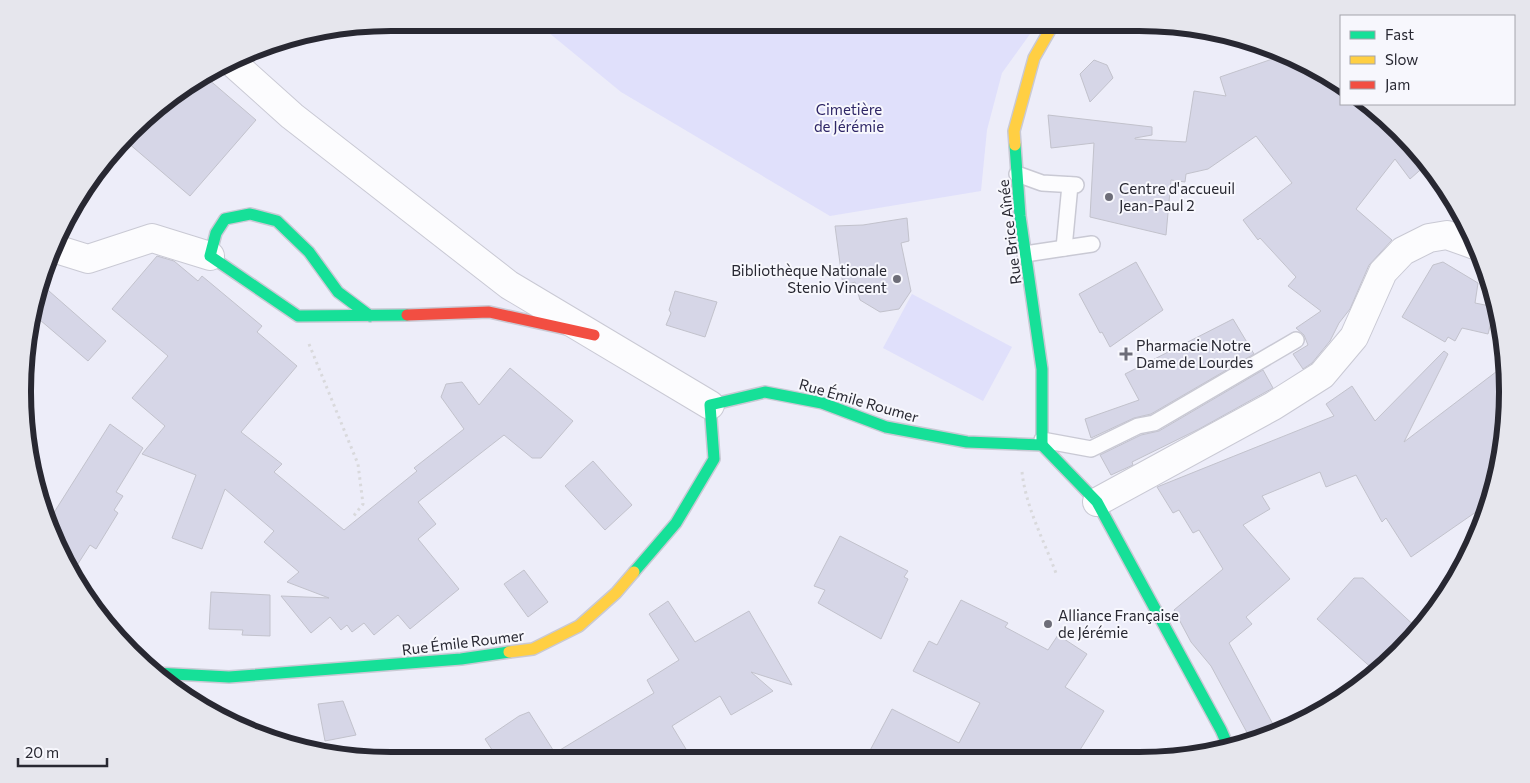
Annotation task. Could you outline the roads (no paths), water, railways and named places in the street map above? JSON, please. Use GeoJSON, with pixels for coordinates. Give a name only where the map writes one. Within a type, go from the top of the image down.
{"type":"FeatureCollection","features":[{"type":"Feature","properties":{"kind":"street","name":"Rue Brice Aînée"},"geometry":{"type":"LineString","coordinates":[[1042,442],[1042,369],[1020,216],[1014,131],[1034,58],[1049,31]]}},
{"type":"Feature","properties":{"kind":"street"},"geometry":{"type":"LineString","coordinates":[[237,66],[292,116],[509,285],[710,405]]}},
{"type":"Feature","properties":{"kind":"street"},"geometry":{"type":"LineString","coordinates":[[210,256],[216,233],[225,219],[250,214],[277,221],[309,252],[338,292],[370,316]]}},
{"type":"Feature","properties":{"kind":"street"},"geometry":{"type":"LineString","coordinates":[[1097,502],[1273,406],[1322,376],[1354,337],[1382,272],[1403,251],[1429,238],[1447,235],[1466,242]]}},
{"type":"Feature","properties":{"kind":"street"},"geometry":{"type":"LineString","coordinates":[[60,250],[88,259],[152,238],[210,256],[298,316],[370,316],[489,312],[594,334]]}},
{"type":"Feature","properties":{"kind":"street","name":"Rue Émile Roumer"},"geometry":{"type":"LineString","coordinates":[[168,674],[229,677],[460,659],[533,649],[579,626],[616,593],[676,523],[714,459],[710,405],[765,392],[822,403],[886,427],[967,442],[1018,445],[1042,442]]}},
{"type":"Feature","properties":{"kind":"street"},"geometry":{"type":"LineString","coordinates":[[1042,442],[1097,502],[1226,741]]}},
{"type":"Feature","properties":{"kind":"lane"},"geometry":{"type":"LineString","coordinates":[[1017,174],[1042,184],[1073,185],[1064,248]]}},
{"type":"Feature","properties":{"kind":"lane"},"geometry":{"type":"LineString","coordinates":[[1025,254],[1092,244]]}},
{"type":"Feature","properties":{"kind":"lane"},"geometry":{"type":"LineString","coordinates":[[1042,442],[1091,450],[1138,426],[1154,423],[1296,340]]}},
{"type":"Feature","properties":{"kind":"place","name":"Centre d'accueuil Jean-Paul 2"},"geometry":{"type":"Point","coordinates":[1109,197]}},
{"type":"Feature","properties":{"kind":"place","name":"Bibliothèque Nationale Stenio Vincent"},"geometry":{"type":"Point","coordinates":[897,279]}},
{"type":"Feature","properties":{"kind":"place","name":"Pharmacie Notre Dame de Lourdes"},"geometry":{"type":"Point","coordinates":[1126,354]}},
{"type":"Feature","properties":{"kind":"place","name":"Alliance Française de Jérémie"},"geometry":{"type":"Point","coordinates":[1048,624]}},
{"type":"Feature","properties":{"kind":"park label","name":"Cimetière de Jérémie"},"geometry":{"type":"Point","coordinates":[849,118]}}]}
